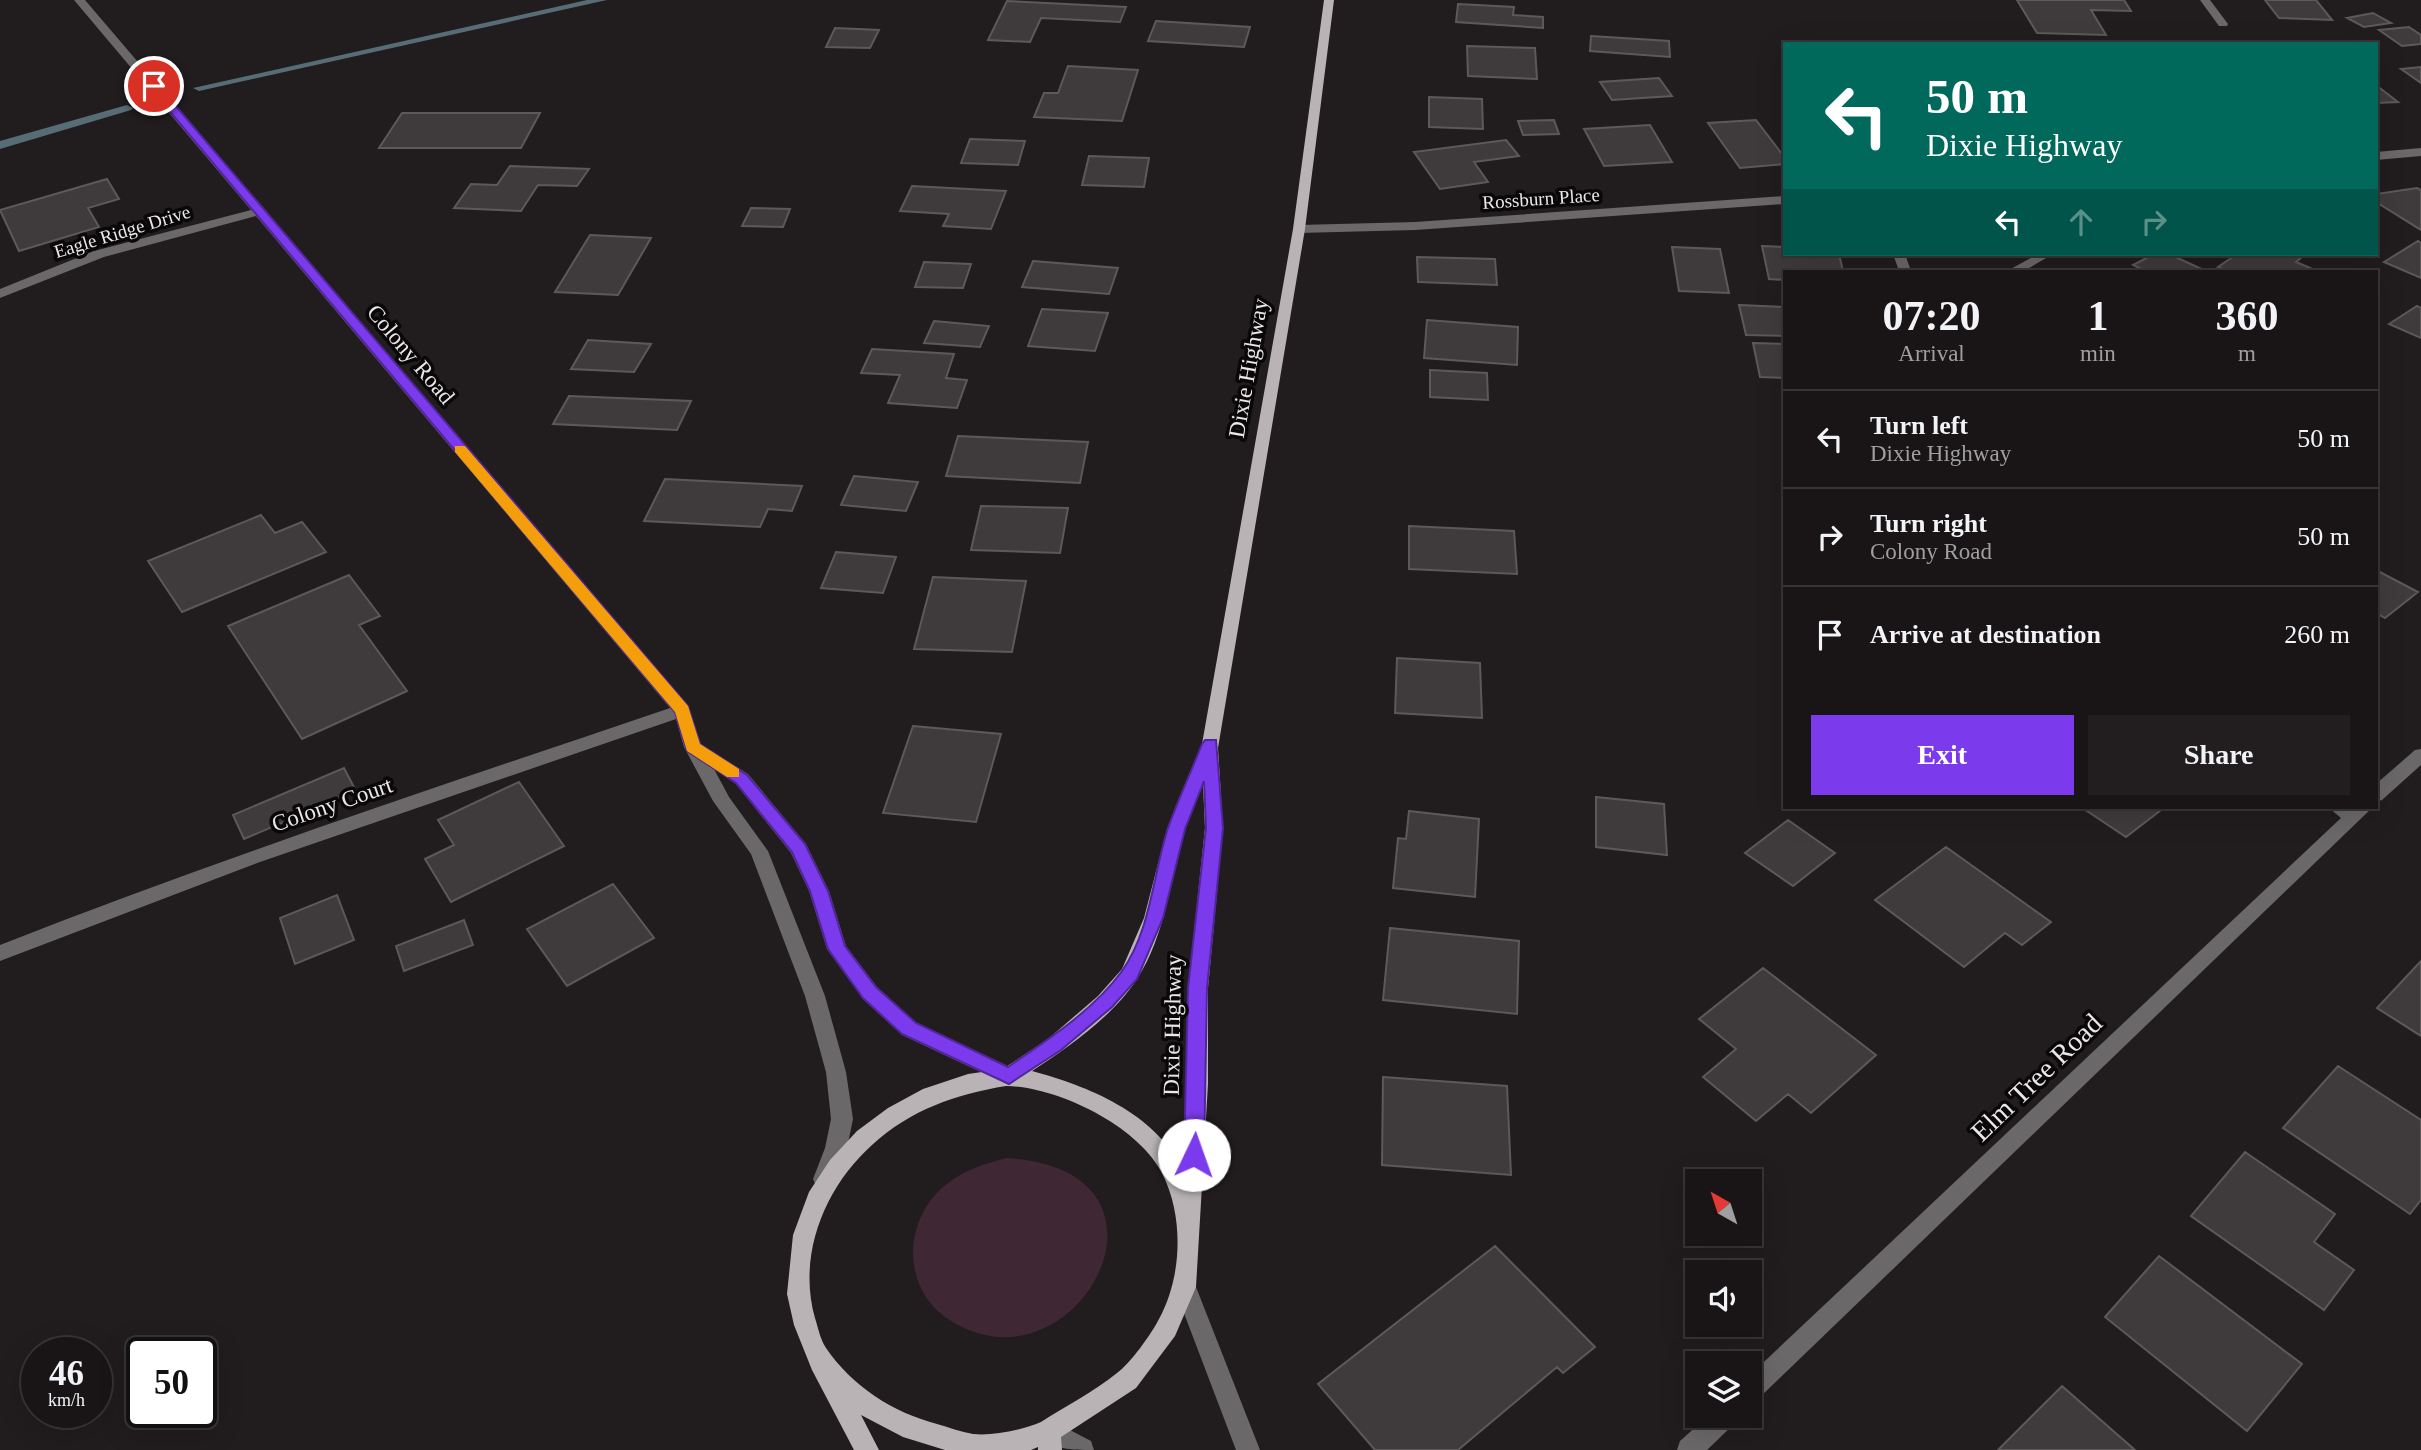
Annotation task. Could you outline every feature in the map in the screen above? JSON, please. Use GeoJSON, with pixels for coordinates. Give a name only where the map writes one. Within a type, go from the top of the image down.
{"type":"FeatureCollection","features":[{"type":"Feature","properties":{"kind":"main road","name":"Dixie Highway"},"geometry":{"type":"LineString","coordinates":[[1009,1076],[1055,1045],[1105,1002],[1130,974],[1154,918],[1176,829],[1210,744],[1299,229],[1329,0]]}},
{"type":"Feature","properties":{"kind":"main road","name":"Dixie Highway"},"geometry":{"type":"LineString","coordinates":[[818,1357],[858,1401],[912,1429],[974,1446],[1029,1439],[1050,1441],[1128,1380],[1167,1328],[1185,1287],[1190,1225],[1198,1084],[1198,988],[1214,828],[1210,744]]}},
{"type":"Feature","properties":{"kind":"main road","name":"Dixie Highway"},"geometry":{"type":"LineString","coordinates":[[867,1450],[818,1357],[799,1304],[799,1248],[817,1194],[851,1148],[897,1113],[958,1084],[1009,1076],[1082,1095],[1133,1124],[1171,1168],[1190,1225]]}},
{"type":"Feature","properties":{"kind":"street","name":"Colony Road"},"geometry":{"type":"LineString","coordinates":[[79,0],[682,710],[693,747],[722,801],[760,851],[815,996],[836,1072],[842,1119],[836,1148],[817,1194]]}},
{"type":"Feature","properties":{"kind":"street"},"geometry":{"type":"LineString","coordinates":[[2205,0],[2222,24]]}},
{"type":"Feature","properties":{"kind":"street"},"geometry":{"type":"LineString","coordinates":[[2378,156],[2421,152]]}},
{"type":"Feature","properties":{"kind":"street","name":"Rossburn Place"},"geometry":{"type":"LineString","coordinates":[[1299,229],[1415,226],[1783,200]]}},
{"type":"Feature","properties":{"kind":"street","name":"Eagle Ridge Drive"},"geometry":{"type":"LineString","coordinates":[[0,294],[99,254],[258,212]]}},
{"type":"Feature","properties":{"kind":"street"},"geometry":{"type":"LineString","coordinates":[[2016,270],[2044,256]]}},
{"type":"Feature","properties":{"kind":"street","name":"Colony Court"},"geometry":{"type":"LineString","coordinates":[[0,953],[84,919],[285,846],[682,710]]}},
{"type":"Feature","properties":{"kind":"street"},"geometry":{"type":"LineString","coordinates":[[693,747],[742,779],[799,849],[819,891],[837,949],[870,993],[909,1029],[1009,1076]]}},
{"type":"Feature","properties":{"kind":"street"},"geometry":{"type":"LineString","coordinates":[[2378,793],[2421,755]]}},
{"type":"Feature","properties":{"kind":"street","name":"Elm Tree Road"},"geometry":{"type":"LineString","coordinates":[[1762,1379],[2351,810]]}},
{"type":"Feature","properties":{"kind":"street"},"geometry":{"type":"LineString","coordinates":[[1185,1287],[1248,1450]]}},
{"type":"Feature","properties":{"kind":"street"},"geometry":{"type":"LineString","coordinates":[[1689,1450],[1712,1428]]}},
{"type":"Feature","properties":{"kind":"street"},"geometry":{"type":"LineString","coordinates":[[1050,1441],[1082,1450]]}},
{"type":"Feature","properties":{"kind":"shaded area"},"geometry":{"type":"Polygon","coordinates":[[[1006,1158],[1065,1172],[1098,1200],[1107,1236],[1098,1274],[1074,1308],[1038,1331],[995,1337],[948,1319],[932,1305],[921,1289],[913,1252],[922,1214],[933,1197],[962,1174],[1006,1158]]]}},
{"type":"Feature","properties":{"kind":"building"},"geometry":{"type":"Polygon","coordinates":[[[2017,0],[2124,0],[2131,11],[2091,10],[2106,35],[2037,33],[2017,0]]]}},
{"type":"Feature","properties":{"kind":"building"},"geometry":{"type":"Polygon","coordinates":[[[2265,0],[2316,0],[2332,20],[2279,18],[2265,0]]]}},
{"type":"Feature","properties":{"kind":"building"},"geometry":{"type":"Polygon","coordinates":[[[1007,1],[1126,7],[1120,22],[1041,18],[1030,42],[988,40],[1007,1]]]}},
{"type":"Feature","properties":{"kind":"building"},"geometry":{"type":"Polygon","coordinates":[[[1458,4],[1514,7],[1513,15],[1543,17],[1543,28],[1456,22],[1458,4]]]}},
{"type":"Feature","properties":{"kind":"building"},"geometry":{"type":"Polygon","coordinates":[[[2373,13],[2391,23],[2364,27],[2347,18],[2373,13]]]}},
{"type":"Feature","properties":{"kind":"building"},"geometry":{"type":"Polygon","coordinates":[[[1156,21],[1250,27],[1244,47],[1148,41],[1156,21]]]}},
{"type":"Feature","properties":{"kind":"building"},"geometry":{"type":"Polygon","coordinates":[[[2409,27],[2421,35],[2421,44],[2402,46],[2379,30],[2409,27]]]}},
{"type":"Feature","properties":{"kind":"building"},"geometry":{"type":"Polygon","coordinates":[[[835,28],[879,30],[870,48],[826,47],[835,28]]]}},
{"type":"Feature","properties":{"kind":"building"},"geometry":{"type":"Polygon","coordinates":[[[1591,36],[1669,41],[1670,57],[1590,51],[1591,36]]]}},
{"type":"Feature","properties":{"kind":"building"},"geometry":{"type":"Polygon","coordinates":[[[1467,46],[1535,48],[1537,79],[1468,76],[1467,46]]]}},
{"type":"Feature","properties":{"kind":"building"},"geometry":{"type":"Polygon","coordinates":[[[1068,66],[1138,70],[1122,121],[1034,117],[1044,93],[1058,93],[1068,66]]]}},
{"type":"Feature","properties":{"kind":"building"},"geometry":{"type":"Polygon","coordinates":[[[2421,67],[2421,83],[2401,69],[2421,67]]]}},
{"type":"Feature","properties":{"kind":"building"},"geometry":{"type":"Polygon","coordinates":[[[1659,78],[1672,96],[1612,100],[1600,82],[1659,78]]]}},
{"type":"Feature","properties":{"kind":"building"},"geometry":{"type":"Polygon","coordinates":[[[2378,87],[2398,102],[2378,103],[2378,87]]]}},
{"type":"Feature","properties":{"kind":"building"},"geometry":{"type":"Polygon","coordinates":[[[1429,97],[1482,99],[1483,129],[1429,127],[1429,97]]]}},
{"type":"Feature","properties":{"kind":"building"},"geometry":{"type":"Polygon","coordinates":[[[402,113],[540,113],[521,148],[379,148],[402,113]]]}},
{"type":"Feature","properties":{"kind":"building"},"geometry":{"type":"Polygon","coordinates":[[[1554,120],[1559,134],[1523,135],[1518,121],[1554,120]]]}},
{"type":"Feature","properties":{"kind":"building"},"geometry":{"type":"Polygon","coordinates":[[[1756,120],[1783,155],[1783,164],[1740,168],[1708,123],[1756,120]]]}},
{"type":"Feature","properties":{"kind":"building"},"geometry":{"type":"Polygon","coordinates":[[[1650,125],[1672,162],[1604,166],[1584,129],[1650,125]]]}},
{"type":"Feature","properties":{"kind":"building"},"geometry":{"type":"Polygon","coordinates":[[[970,139],[1025,141],[1018,165],[961,163],[970,139]]]}},
{"type":"Feature","properties":{"kind":"building"},"geometry":{"type":"Polygon","coordinates":[[[1506,140],[1519,156],[1474,162],[1488,182],[1440,189],[1414,152],[1506,140]]]}},
{"type":"Feature","properties":{"kind":"building"},"geometry":{"type":"Polygon","coordinates":[[[1089,156],[1149,158],[1144,187],[1082,185],[1089,156]]]}},
{"type":"Feature","properties":{"kind":"building"},"geometry":{"type":"Polygon","coordinates":[[[510,166],[589,169],[577,186],[538,185],[521,211],[454,208],[471,184],[497,185],[510,166]]]}},
{"type":"Feature","properties":{"kind":"building"},"geometry":{"type":"Polygon","coordinates":[[[107,179],[119,199],[88,208],[99,227],[19,251],[0,210],[107,179]]]}},
{"type":"Feature","properties":{"kind":"building"},"geometry":{"type":"Polygon","coordinates":[[[912,186],[1006,191],[991,229],[943,226],[949,214],[900,211],[912,186]]]}},
{"type":"Feature","properties":{"kind":"building"},"geometry":{"type":"Polygon","coordinates":[[[2417,188],[2421,190],[2421,230],[2378,203],[2378,194],[2417,188]]]}},
{"type":"Feature","properties":{"kind":"building"},"geometry":{"type":"Polygon","coordinates":[[[751,208],[790,209],[783,227],[742,226],[751,208]]]}},
{"type":"Feature","properties":{"kind":"building"},"geometry":{"type":"Polygon","coordinates":[[[590,235],[651,238],[618,295],[555,292],[590,235]]]}},
{"type":"Feature","properties":{"kind":"building"},"geometry":{"type":"Polygon","coordinates":[[[2418,241],[2421,243],[2421,278],[2384,262],[2418,241]]]}},
{"type":"Feature","properties":{"kind":"building"},"geometry":{"type":"Polygon","coordinates":[[[1762,246],[1783,247],[1783,256],[1839,256],[1843,270],[1783,270],[1783,280],[1769,279],[1762,246]]]}},
{"type":"Feature","properties":{"kind":"building"},"geometry":{"type":"Polygon","coordinates":[[[1672,247],[1720,249],[1729,293],[1679,291],[1672,247]]]}},
{"type":"Feature","properties":{"kind":"building"},"geometry":{"type":"Polygon","coordinates":[[[2150,256],[2173,256],[2204,270],[2144,270],[2133,265],[2150,256]]]}},
{"type":"Feature","properties":{"kind":"building"},"geometry":{"type":"Polygon","coordinates":[[[2225,256],[2299,256],[2302,257],[2296,262],[2315,270],[2226,270],[2218,267],[2231,258],[2225,256]]]}},
{"type":"Feature","properties":{"kind":"building"},"geometry":{"type":"Polygon","coordinates":[[[1417,257],[1495,259],[1497,285],[1418,282],[1417,257]]]}},
{"type":"Feature","properties":{"kind":"building"},"geometry":{"type":"Polygon","coordinates":[[[1033,261],[1118,268],[1109,294],[1022,287],[1033,261]]]}},
{"type":"Feature","properties":{"kind":"building"},"geometry":{"type":"Polygon","coordinates":[[[924,262],[971,264],[963,288],[915,287],[924,262]]]}},
{"type":"Feature","properties":{"kind":"building"},"geometry":{"type":"Polygon","coordinates":[[[1739,305],[1783,307],[1783,336],[1746,335],[1739,305]]]}},
{"type":"Feature","properties":{"kind":"building"},"geometry":{"type":"Polygon","coordinates":[[[2417,306],[2421,308],[2421,338],[2389,324],[2417,306]]]}},
{"type":"Feature","properties":{"kind":"building"},"geometry":{"type":"Polygon","coordinates":[[[1042,309],[1108,313],[1095,351],[1028,346],[1042,309]]]}},
{"type":"Feature","properties":{"kind":"building"},"geometry":{"type":"Polygon","coordinates":[[[1427,320],[1518,327],[1517,365],[1424,358],[1427,320]]]}},
{"type":"Feature","properties":{"kind":"building"},"geometry":{"type":"Polygon","coordinates":[[[934,321],[989,326],[980,347],[924,343],[934,321]]]}},
{"type":"Feature","properties":{"kind":"building"},"geometry":{"type":"Polygon","coordinates":[[[588,340],[651,344],[634,372],[571,369],[588,340]]]}},
{"type":"Feature","properties":{"kind":"building"},"geometry":{"type":"Polygon","coordinates":[[[1753,343],[1783,344],[1783,378],[1760,377],[1753,343]]]}},
{"type":"Feature","properties":{"kind":"building"},"geometry":{"type":"Polygon","coordinates":[[[872,349],[954,354],[946,378],[967,380],[957,408],[888,403],[900,375],[861,373],[872,349]]]}},
{"type":"Feature","properties":{"kind":"building"},"geometry":{"type":"Polygon","coordinates":[[[1430,370],[1487,373],[1488,400],[1430,397],[1430,370]]]}},
{"type":"Feature","properties":{"kind":"building"},"geometry":{"type":"Polygon","coordinates":[[[569,396],[691,401],[677,430],[553,424],[569,396]]]}},
{"type":"Feature","properties":{"kind":"building"},"geometry":{"type":"Polygon","coordinates":[[[958,436],[1088,442],[1080,483],[946,476],[958,436]]]}},
{"type":"Feature","properties":{"kind":"building"},"geometry":{"type":"Polygon","coordinates":[[[854,476],[918,482],[906,511],[841,505],[854,476]]]}},
{"type":"Feature","properties":{"kind":"building"},"geometry":{"type":"Polygon","coordinates":[[[665,479],[802,486],[792,511],[768,509],[760,527],[644,521],[665,479]]]}},
{"type":"Feature","properties":{"kind":"building"},"geometry":{"type":"Polygon","coordinates":[[[981,506],[1068,508],[1060,553],[971,550],[981,506]]]}},
{"type":"Feature","properties":{"kind":"building"},"geometry":{"type":"Polygon","coordinates":[[[261,515],[275,533],[302,522],[326,552],[182,612],[148,561],[261,515]]]}},
{"type":"Feature","properties":{"kind":"building"},"geometry":{"type":"Polygon","coordinates":[[[1409,526],[1514,531],[1517,574],[1409,569],[1409,526]]]}},
{"type":"Feature","properties":{"kind":"building"},"geometry":{"type":"Polygon","coordinates":[[[836,552],[896,557],[883,593],[821,588],[836,552]]]}},
{"type":"Feature","properties":{"kind":"building"},"geometry":{"type":"Polygon","coordinates":[[[2378,571],[2418,592],[2385,618],[2378,614],[2378,571]]]}},
{"type":"Feature","properties":{"kind":"building"},"geometry":{"type":"Polygon","coordinates":[[[349,575],[380,616],[359,625],[407,691],[302,739],[228,626],[349,575]]]}},
{"type":"Feature","properties":{"kind":"building"},"geometry":{"type":"Polygon","coordinates":[[[933,577],[1026,581],[1012,652],[914,649],[933,577]]]}},
{"type":"Feature","properties":{"kind":"building"},"geometry":{"type":"Polygon","coordinates":[[[1397,658],[1480,663],[1482,718],[1395,713],[1397,658]]]}},
{"type":"Feature","properties":{"kind":"building"},"geometry":{"type":"Polygon","coordinates":[[[913,726],[1001,734],[976,822],[883,813],[913,726]]]}},
{"type":"Feature","properties":{"kind":"building"},"geometry":{"type":"Polygon","coordinates":[[[344,768],[356,791],[244,839],[233,815],[344,768]]]}},
{"type":"Feature","properties":{"kind":"building"},"geometry":{"type":"Polygon","coordinates":[[[519,782],[564,846],[451,902],[425,859],[454,845],[438,820],[519,782]]]}},
{"type":"Feature","properties":{"kind":"building"},"geometry":{"type":"Polygon","coordinates":[[[1596,797],[1664,804],[1667,855],[1596,847],[1596,797]]]}},
{"type":"Feature","properties":{"kind":"building"},"geometry":{"type":"Polygon","coordinates":[[[2084,809],[2162,809],[2126,837],[2084,809]]]}},
{"type":"Feature","properties":{"kind":"building"},"geometry":{"type":"Polygon","coordinates":[[[1409,811],[1479,819],[1475,897],[1393,888],[1398,838],[1406,839],[1409,811]]]}},
{"type":"Feature","properties":{"kind":"building"},"geometry":{"type":"Polygon","coordinates":[[[1788,820],[1835,853],[1793,886],[1745,853],[1788,820]]]}},
{"type":"Feature","properties":{"kind":"building"},"geometry":{"type":"Polygon","coordinates":[[[1946,847],[2051,922],[2022,945],[2005,933],[1964,967],[1875,900],[1946,847]]]}},
{"type":"Feature","properties":{"kind":"building"},"geometry":{"type":"Polygon","coordinates":[[[613,884],[654,938],[567,986],[527,929],[613,884]]]}},
{"type":"Feature","properties":{"kind":"building"},"geometry":{"type":"Polygon","coordinates":[[[337,895],[354,940],[295,964],[280,918],[337,895]]]}},
{"type":"Feature","properties":{"kind":"building"},"geometry":{"type":"Polygon","coordinates":[[[464,920],[473,945],[404,971],[396,946],[464,920]]]}},
{"type":"Feature","properties":{"kind":"building"},"geometry":{"type":"Polygon","coordinates":[[[1390,928],[1519,941],[1517,1014],[1383,1000],[1390,928]]]}},
{"type":"Feature","properties":{"kind":"building"},"geometry":{"type":"Polygon","coordinates":[[[2421,961],[2421,1036],[2377,1008],[2421,961]]]}},
{"type":"Feature","properties":{"kind":"building"},"geometry":{"type":"Polygon","coordinates":[[[1763,968],[1876,1055],[1811,1113],[1788,1094],[1756,1121],[1703,1077],[1736,1049],[1699,1019],[1763,968]]]}},
{"type":"Feature","properties":{"kind":"building"},"geometry":{"type":"Polygon","coordinates":[[[2338,1066],[2421,1120],[2421,1200],[2410,1214],[2283,1128],[2338,1066]]]}},
{"type":"Feature","properties":{"kind":"building"},"geometry":{"type":"Polygon","coordinates":[[[1383,1077],[1507,1086],[1511,1175],[1382,1165],[1383,1077]]]}},
{"type":"Feature","properties":{"kind":"building"},"geometry":{"type":"Polygon","coordinates":[[[2245,1152],[2335,1214],[2314,1242],[2354,1270],[2324,1310],[2191,1216],[2245,1152]]]}},
{"type":"Feature","properties":{"kind":"building"},"geometry":{"type":"Polygon","coordinates":[[[1495,1246],[1595,1347],[1563,1373],[1557,1367],[1458,1450],[1375,1450],[1318,1384],[1495,1246]]]}},
{"type":"Feature","properties":{"kind":"building"},"geometry":{"type":"Polygon","coordinates":[[[2159,1256],[2302,1364],[2247,1431],[2105,1317],[2159,1256]]]}},
{"type":"Feature","properties":{"kind":"building"},"geometry":{"type":"Polygon","coordinates":[[[2062,1386],[2135,1450],[1998,1450],[2062,1386]]]}},
{"type":"Feature","properties":{"kind":"waterway"},"geometry":{"type":"LineString","coordinates":[[199,88],[602,0]]}},
{"type":"Feature","properties":{"kind":"waterway"},"geometry":{"type":"LineString","coordinates":[[0,145],[127,108]]}},
{"type":"Feature","properties":{"kind":"slow traffic"},"geometry":{"type":"LineString","coordinates":[[460,449],[682,710],[693,747],[733,773]]}},
{"type":"Feature","properties":{"kind":"route"},"geometry":{"type":"LineString","coordinates":[[154,86],[682,710],[693,747],[742,779],[799,849],[819,891],[837,949],[870,993],[909,1029],[1009,1076],[1055,1045],[1105,1002],[1130,974],[1154,918],[1176,829],[1210,744],[1214,828],[1201,934],[1194,1155]]}}]}
